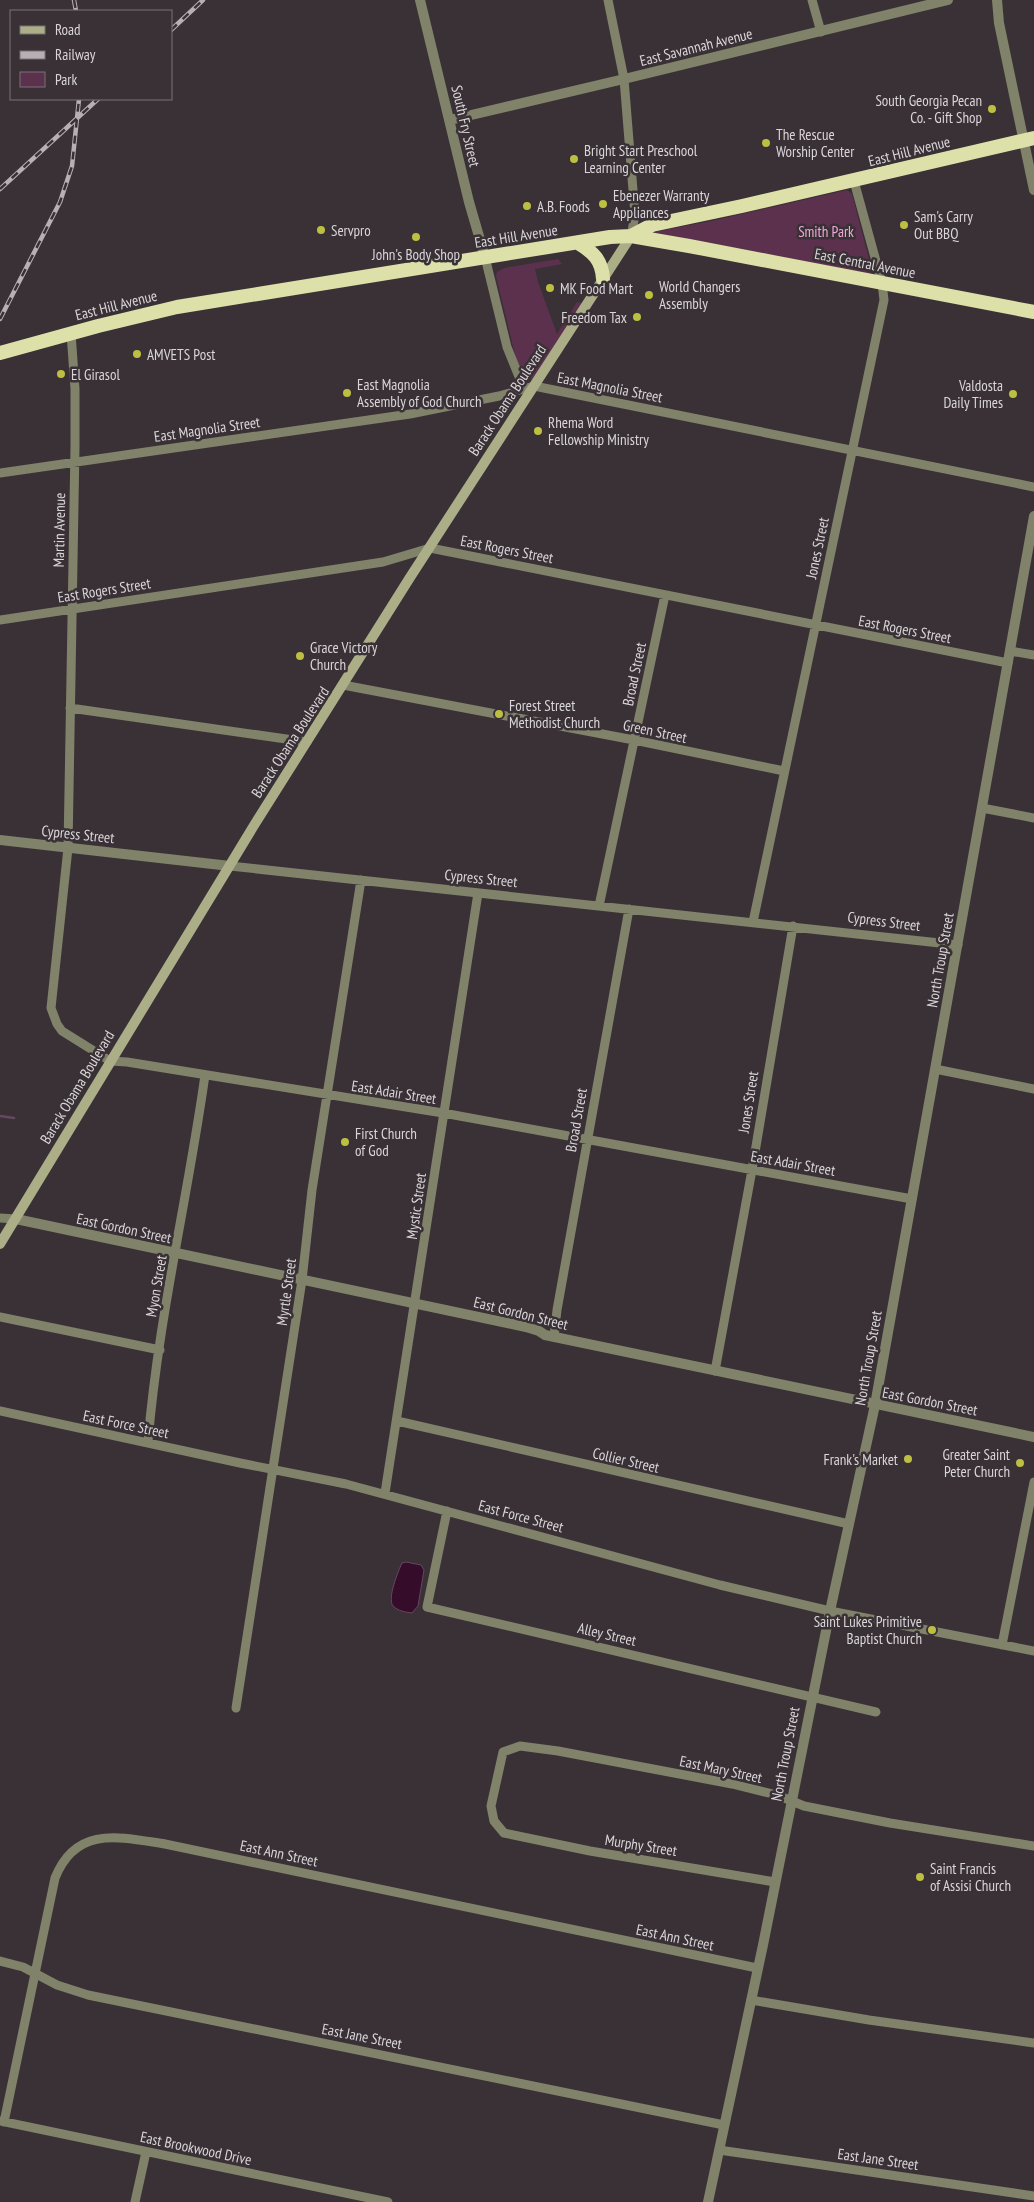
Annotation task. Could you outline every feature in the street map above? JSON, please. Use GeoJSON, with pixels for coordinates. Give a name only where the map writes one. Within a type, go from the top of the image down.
{"type":"FeatureCollection","features":[{"type":"Feature","properties":{"kind":"highway","name":"East Hill Avenue"},"geometry":{"type":"LineString","coordinates":[[1,354],[71,333],[176,307],[578,242],[631,236],[652,224],[854,181],[1028,139]]}},
{"type":"Feature","properties":{"kind":"highway","name":"East Central Avenue"},"geometry":{"type":"LineString","coordinates":[[631,236],[1034,312]]}},
{"type":"Feature","properties":{"kind":"highway"},"geometry":{"type":"LineString","coordinates":[[578,242],[598,257],[603,270],[603,279]]}},
{"type":"Feature","properties":{"kind":"main road","name":"Barack Obama Boulevard"},"geometry":{"type":"LineString","coordinates":[[0,1244],[230,866],[529,387],[631,236]]}},
{"type":"Feature","properties":{"kind":"street","name":"South Fry Street"},"geometry":{"type":"LineString","coordinates":[[420,0],[469,202],[485,258]]}},
{"type":"Feature","properties":{"kind":"street"},"geometry":{"type":"LineString","coordinates":[[608,0],[624,80],[635,215],[631,236]]}},
{"type":"Feature","properties":{"kind":"street"},"geometry":{"type":"LineString","coordinates":[[812,0],[821,32]]}},
{"type":"Feature","properties":{"kind":"street","name":"East Savannah Avenue"},"geometry":{"type":"LineString","coordinates":[[450,120],[624,80],[948,0]]}},
{"type":"Feature","properties":{"kind":"street"},"geometry":{"type":"LineString","coordinates":[[997,0],[999,23],[1028,139],[1034,190]]}},
{"type":"Feature","properties":{"kind":"street","name":"Jones Street"},"geometry":{"type":"LineString","coordinates":[[753,922],[884,300],[882,283],[854,181]]}},
{"type":"Feature","properties":{"kind":"street"},"geometry":{"type":"LineString","coordinates":[[485,258],[507,347],[529,387]]}},
{"type":"Feature","properties":{"kind":"street","name":"Martin Avenue"},"geometry":{"type":"LineString","coordinates":[[68,848],[75,389],[71,333]]}},
{"type":"Feature","properties":{"kind":"street","name":"East Magnolia Street"},"geometry":{"type":"LineString","coordinates":[[0,473],[410,414],[529,387],[1034,487]]}},
{"type":"Feature","properties":{"kind":"street","name":"North Troup Street"},"geometry":{"type":"LineString","coordinates":[[708,2202],[830,1611],[875,1405],[1010,650],[1031,555],[1034,516]]}},
{"type":"Feature","properties":{"kind":"street","name":"East Rogers Street"},"geometry":{"type":"LineString","coordinates":[[0,620],[375,563],[410,556],[430,548],[1008,663]]}},
{"type":"Feature","properties":{"kind":"street","name":"Broad Street"},"geometry":{"type":"LineString","coordinates":[[599,906],[665,595]]}},
{"type":"Feature","properties":{"kind":"street"},"geometry":{"type":"LineString","coordinates":[[1010,650],[1034,655]]}},
{"type":"Feature","properties":{"kind":"street","name":"Green Street"},"geometry":{"type":"LineString","coordinates":[[344,686],[634,740],[784,771]]}},
{"type":"Feature","properties":{"kind":"street"},"geometry":{"type":"LineString","coordinates":[[70,708],[307,742]]}},
{"type":"Feature","properties":{"kind":"street"},"geometry":{"type":"LineString","coordinates":[[982,808],[1034,818]]}},
{"type":"Feature","properties":{"kind":"street","name":"Cypress Street"},"geometry":{"type":"LineString","coordinates":[[0,840],[958,945]]}},
{"type":"Feature","properties":{"kind":"street","name":"East Adair Street"},"geometry":{"type":"LineString","coordinates":[[68,848],[51,1008],[53,1016],[62,1031],[110,1061],[443,1114],[912,1199]]}},
{"type":"Feature","properties":{"kind":"street","name":"Myrtle Street"},"geometry":{"type":"LineString","coordinates":[[236,1708],[302,1280],[312,1190],[361,880]]}},
{"type":"Feature","properties":{"kind":"street","name":"Mystic Street"},"geometry":{"type":"LineString","coordinates":[[385,1493],[416,1304],[443,1114],[478,893]]}},
{"type":"Feature","properties":{"kind":"street","name":"Broad Street"},"geometry":{"type":"LineString","coordinates":[[554,1337],[586,1139],[629,909]]}},
{"type":"Feature","properties":{"kind":"street","name":"Jones Street"},"geometry":{"type":"LineString","coordinates":[[715,1372],[752,1170],[793,926]]}},
{"type":"Feature","properties":{"kind":"street"},"geometry":{"type":"LineString","coordinates":[[935,1069],[1034,1089]]}},
{"type":"Feature","properties":{"kind":"street","name":"Myon Street"},"geometry":{"type":"LineString","coordinates":[[148,1442],[160,1350],[205,1075]]}},
{"type":"Feature","properties":{"kind":"street","name":"East Gordon Street"},"geometry":{"type":"LineString","coordinates":[[0,1218],[16,1219],[526,1327],[554,1337],[715,1372],[1034,1437]]}},
{"type":"Feature","properties":{"kind":"street"},"geometry":{"type":"LineString","coordinates":[[0,1317],[160,1350]]}},
{"type":"Feature","properties":{"kind":"street","name":"East Force Street"},"geometry":{"type":"LineString","coordinates":[[0,1410],[385,1493],[652,1567],[830,1611],[1034,1652]]}},
{"type":"Feature","properties":{"kind":"street","name":"Collier Street"},"geometry":{"type":"LineString","coordinates":[[397,1421],[849,1524]]}},
{"type":"Feature","properties":{"kind":"street"},"geometry":{"type":"LineString","coordinates":[[1002,1645],[1034,1482]]}},
{"type":"Feature","properties":{"kind":"street","name":"Alley Street"},"geometry":{"type":"LineString","coordinates":[[447,1511],[427,1607],[876,1712]]}},
{"type":"Feature","properties":{"kind":"street","name":"East Mary Street"},"geometry":{"type":"LineString","coordinates":[[504,1833],[494,1821],[491,1806],[494,1786],[504,1752],[520,1746],[558,1751],[732,1784],[777,1795],[804,1806],[890,1823],[1034,1846]]}},
{"type":"Feature","properties":{"kind":"street","name":"Murphy Street"},"geometry":{"type":"LineString","coordinates":[[504,1833],[590,1851],[775,1882]]}},
{"type":"Feature","properties":{"kind":"street","name":"East Ann Street"},"geometry":{"type":"LineString","coordinates":[[2,2121],[58,1870],[68,1856],[80,1846],[90,1840],[106,1836],[120,1836],[165,1844],[757,1968]]}},
{"type":"Feature","properties":{"kind":"street","name":"East Jane Street"},"geometry":{"type":"LineString","coordinates":[[0,1961],[23,1966],[57,1985],[88,1994],[724,2125]]}},
{"type":"Feature","properties":{"kind":"street"},"geometry":{"type":"LineString","coordinates":[[751,2000],[869,2020],[1034,2043]]}},
{"type":"Feature","properties":{"kind":"street","name":"East Brookwood Drive"},"geometry":{"type":"LineString","coordinates":[[2,2121],[388,2202]]}},
{"type":"Feature","properties":{"kind":"street","name":"East Jane Street"},"geometry":{"type":"LineString","coordinates":[[719,2150],[1034,2196]]}},
{"type":"Feature","properties":{"kind":"street"},"geometry":{"type":"LineString","coordinates":[[135,2202],[146,2152]]}},
{"type":"Feature","properties":{"kind":"green space","name":"Smith Park"},"geometry":{"type":"Polygon","coordinates":[[[847,190],[852,194],[872,271],[868,274],[649,233],[711,221],[847,190]]]}},
{"type":"Feature","properties":{"kind":"green space"},"geometry":{"type":"Polygon","coordinates":[[[558,259],[562,264],[535,269],[557,334],[577,302],[581,303],[582,306],[535,378],[527,379],[519,371],[496,276],[497,272],[504,268],[558,259]]]}},
{"type":"Feature","properties":{"kind":"shaded area"},"geometry":{"type":"Polygon","coordinates":[[[402,1563],[421,1565],[424,1570],[418,1606],[412,1613],[404,1612],[393,1606],[391,1597],[402,1563]]]}},
{"type":"Feature","properties":{"kind":"waterway"},"geometry":{"type":"LineString","coordinates":[[0,1116],[14,1118]]}},
{"type":"Feature","properties":{"kind":"railway"},"geometry":{"type":"LineString","coordinates":[[74,0],[76,10]]}},
{"type":"Feature","properties":{"kind":"railway"},"geometry":{"type":"LineString","coordinates":[[172,29],[203,0]]}},
{"type":"Feature","properties":{"kind":"railway"},"geometry":{"type":"LineString","coordinates":[[0,319],[60,202],[72,166],[79,100]]}},
{"type":"Feature","properties":{"kind":"railway"},"geometry":{"type":"LineString","coordinates":[[0,189],[97,100]]}},
{"type":"Feature","properties":{"kind":"place","name":"South Georgia Pecan Co. - Gift Shop"},"geometry":{"type":"Point","coordinates":[992,109]}},
{"type":"Feature","properties":{"kind":"place","name":"The Rescue Worship Center"},"geometry":{"type":"Point","coordinates":[766,143]}},
{"type":"Feature","properties":{"kind":"place","name":"Bright Start Preschool Learning Center"},"geometry":{"type":"Point","coordinates":[574,159]}},
{"type":"Feature","properties":{"kind":"place","name":"Ebenezer Warranty Appliances"},"geometry":{"type":"Point","coordinates":[603,204]}},
{"type":"Feature","properties":{"kind":"place","name":"A.B. Foods"},"geometry":{"type":"Point","coordinates":[527,206]}},
{"type":"Feature","properties":{"kind":"place","name":"Sam's Carry Out BBQ"},"geometry":{"type":"Point","coordinates":[904,225]}},
{"type":"Feature","properties":{"kind":"place","name":"Servpro"},"geometry":{"type":"Point","coordinates":[321,230]}},
{"type":"Feature","properties":{"kind":"place","name":"John's Body Shop"},"geometry":{"type":"Point","coordinates":[416,237]}},
{"type":"Feature","properties":{"kind":"place","name":"MK Food Mart"},"geometry":{"type":"Point","coordinates":[550,288]}},
{"type":"Feature","properties":{"kind":"place","name":"World Changers Assembly"},"geometry":{"type":"Point","coordinates":[649,295]}},
{"type":"Feature","properties":{"kind":"place","name":"Freedom Tax"},"geometry":{"type":"Point","coordinates":[637,317]}},
{"type":"Feature","properties":{"kind":"place","name":"AMVETS Post"},"geometry":{"type":"Point","coordinates":[137,354]}},
{"type":"Feature","properties":{"kind":"place","name":"El Girasol"},"geometry":{"type":"Point","coordinates":[61,374]}},
{"type":"Feature","properties":{"kind":"place","name":"East Magnolia Assembly of God Church"},"geometry":{"type":"Point","coordinates":[347,393]}},
{"type":"Feature","properties":{"kind":"place","name":"Valdosta Daily Times"},"geometry":{"type":"Point","coordinates":[1013,394]}},
{"type":"Feature","properties":{"kind":"place","name":"Rhema Word Fellowship Ministry"},"geometry":{"type":"Point","coordinates":[538,431]}},
{"type":"Feature","properties":{"kind":"place","name":"Grace Victory Church"},"geometry":{"type":"Point","coordinates":[300,656]}},
{"type":"Feature","properties":{"kind":"place","name":"Forest Street Methodist Church"},"geometry":{"type":"Point","coordinates":[499,714]}},
{"type":"Feature","properties":{"kind":"place","name":"First Church of God"},"geometry":{"type":"Point","coordinates":[345,1142]}},
{"type":"Feature","properties":{"kind":"place","name":"Frank's Market"},"geometry":{"type":"Point","coordinates":[908,1459]}},
{"type":"Feature","properties":{"kind":"place","name":"Greater Saint Peter Church"},"geometry":{"type":"Point","coordinates":[1020,1463]}},
{"type":"Feature","properties":{"kind":"place","name":"Saint Lukes Primitive Baptist Church"},"geometry":{"type":"Point","coordinates":[932,1630]}},
{"type":"Feature","properties":{"kind":"place","name":"Saint Francis of Assisi Church"},"geometry":{"type":"Point","coordinates":[920,1877]}}]}
